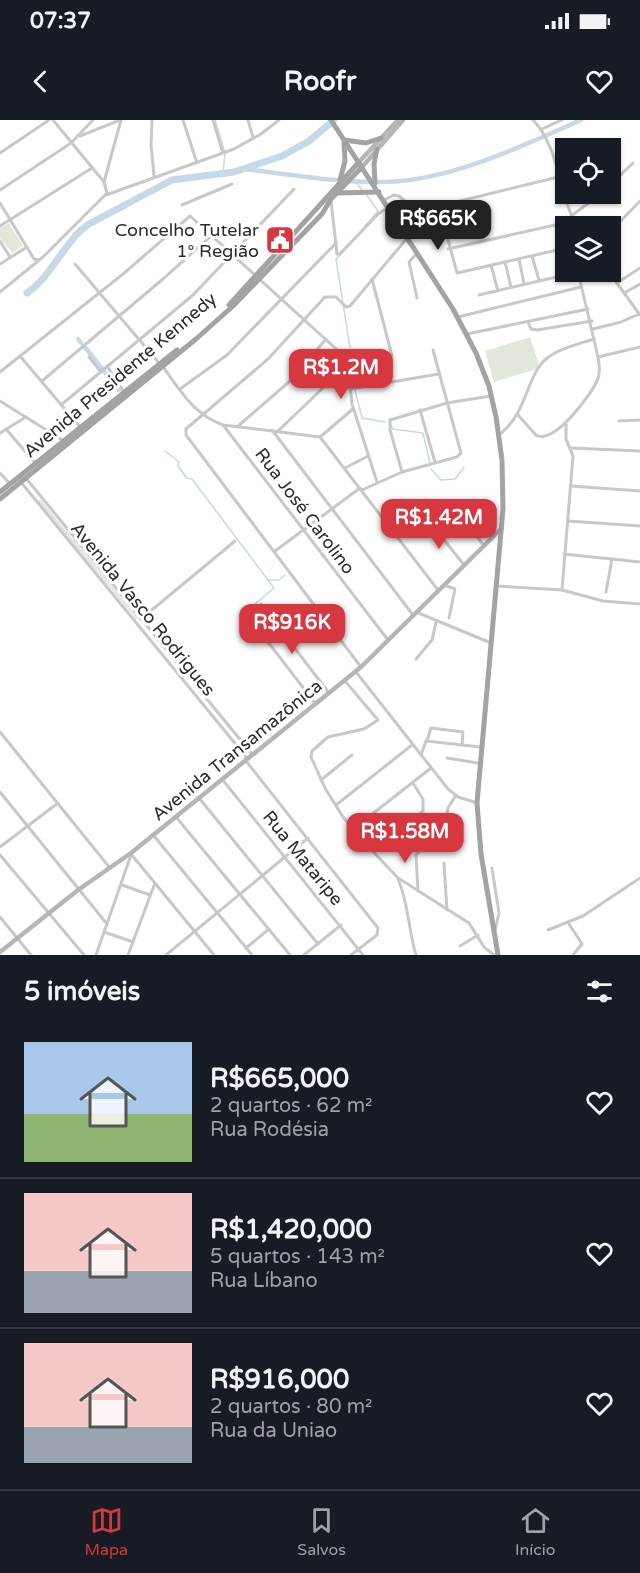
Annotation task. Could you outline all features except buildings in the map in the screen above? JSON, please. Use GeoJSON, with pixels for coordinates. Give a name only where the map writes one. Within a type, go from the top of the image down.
{"type":"FeatureCollection","features":[{"type":"Feature","properties":{"kind":"main road"},"geometry":{"type":"LineString","coordinates":[[331,120],[373,180],[458,317],[491,396],[499,434],[502,469],[502,528],[478,764],[477,803],[480,844],[496,955]]}},
{"type":"Feature","properties":{"kind":"main road"},"geometry":{"type":"LineString","coordinates":[[344,140],[366,143],[381,138]]}},
{"type":"Feature","properties":{"kind":"main road"},"geometry":{"type":"LineString","coordinates":[[344,140],[344,175]]}},
{"type":"Feature","properties":{"kind":"main road"},"geometry":{"type":"LineString","coordinates":[[373,180],[377,149]]}},
{"type":"Feature","properties":{"kind":"main road","name":"Avenida Presidente Kennedy"},"geometry":{"type":"LineString","coordinates":[[339,187],[344,175],[361,164]]}},
{"type":"Feature","properties":{"kind":"main road","name":"Avenida Presidente Kennedy"},"geometry":{"type":"LineString","coordinates":[[0,499],[161,365],[283,255],[328,198],[353,177],[361,164]]}},
{"type":"Feature","properties":{"kind":"main road"},"geometry":{"type":"LineString","coordinates":[[339,187],[354,191],[378,190]]}},
{"type":"Feature","properties":{"kind":"main road","name":"Avenida Presidente Kennedy"},"geometry":{"type":"LineString","coordinates":[[258,277],[307,225]]}},
{"type":"Feature","properties":{"kind":"main road","name":"Avenida Presidente Kennedy"},"geometry":{"type":"LineString","coordinates":[[0,492],[10,484],[22,479],[36,464],[80,427],[161,365]]}},
{"type":"Feature","properties":{"kind":"street"},"geometry":{"type":"LineString","coordinates":[[0,153],[51,120],[105,182]]}},
{"type":"Feature","properties":{"kind":"street"},"geometry":{"type":"LineString","coordinates":[[0,190],[71,143],[93,120]]}},
{"type":"Feature","properties":{"kind":"street"},"geometry":{"type":"LineString","coordinates":[[79,136],[120,120]]}},
{"type":"Feature","properties":{"kind":"street"},"geometry":{"type":"LineString","coordinates":[[106,195],[105,182],[120,120]]}},
{"type":"Feature","properties":{"kind":"street"},"geometry":{"type":"LineString","coordinates":[[152,120],[150,145],[154,176]]}},
{"type":"Feature","properties":{"kind":"street"},"geometry":{"type":"LineString","coordinates":[[183,120],[196,160]]}},
{"type":"Feature","properties":{"kind":"street"},"geometry":{"type":"LineString","coordinates":[[213,120],[222,150]]}},
{"type":"Feature","properties":{"kind":"street"},"geometry":{"type":"LineString","coordinates":[[248,120],[253,137]]}},
{"type":"Feature","properties":{"kind":"street"},"geometry":{"type":"LineString","coordinates":[[0,292],[39,260],[106,195],[234,149],[261,134],[279,120]]}},
{"type":"Feature","properties":{"kind":"street","name":"Avenida Presidente Kennedy"},"geometry":{"type":"LineString","coordinates":[[361,164],[398,120]]}},
{"type":"Feature","properties":{"kind":"street","name":"Avenida Presidente Kennedy"},"geometry":{"type":"LineString","coordinates":[[361,164],[403,120]]}},
{"type":"Feature","properties":{"kind":"street"},"geometry":{"type":"LineString","coordinates":[[533,120],[542,129],[555,166]]}},
{"type":"Feature","properties":{"kind":"street"},"geometry":{"type":"LineString","coordinates":[[542,129],[562,120]]}},
{"type":"Feature","properties":{"kind":"street"},"geometry":{"type":"LineString","coordinates":[[621,174],[633,163]]}},
{"type":"Feature","properties":{"kind":"street"},"geometry":{"type":"LineString","coordinates":[[0,226],[92,168]]}},
{"type":"Feature","properties":{"kind":"street"},"geometry":{"type":"LineString","coordinates":[[361,667],[346,651],[328,622],[186,435],[189,425],[268,359],[325,297],[333,296],[346,307],[350,306],[424,218],[439,206],[555,178]]}},
{"type":"Feature","properties":{"kind":"street"},"geometry":{"type":"LineString","coordinates":[[182,205],[232,184]]}},
{"type":"Feature","properties":{"kind":"street"},"geometry":{"type":"LineString","coordinates":[[61,405],[193,296],[294,189]]}},
{"type":"Feature","properties":{"kind":"street"},"geometry":{"type":"LineString","coordinates":[[384,200],[394,195],[399,196],[424,218]]}},
{"type":"Feature","properties":{"kind":"street"},"geometry":{"type":"LineString","coordinates":[[328,198],[339,254],[378,214],[388,207]]}},
{"type":"Feature","properties":{"kind":"street"},"geometry":{"type":"LineString","coordinates":[[621,221],[640,201]]}},
{"type":"Feature","properties":{"kind":"street"},"geometry":{"type":"LineString","coordinates":[[0,203],[34,259],[39,260]]}},
{"type":"Feature","properties":{"kind":"street"},"geometry":{"type":"LineString","coordinates":[[568,204],[571,216],[588,204]]}},
{"type":"Feature","properties":{"kind":"street"},"geometry":{"type":"LineString","coordinates":[[439,206],[455,272],[459,273],[555,250]]}},
{"type":"Feature","properties":{"kind":"street"},"geometry":{"type":"LineString","coordinates":[[0,372],[190,216],[345,357],[348,364],[353,409],[362,430],[377,482]]}},
{"type":"Feature","properties":{"kind":"street"},"geometry":{"type":"LineString","coordinates":[[448,249],[555,225]]}},
{"type":"Feature","properties":{"kind":"street"},"geometry":{"type":"LineString","coordinates":[[42,381],[211,236]]}},
{"type":"Feature","properties":{"kind":"street"},"geometry":{"type":"LineString","coordinates":[[0,241],[10,257]]}},
{"type":"Feature","properties":{"kind":"street"},"geometry":{"type":"LineString","coordinates":[[180,389],[220,361],[336,243]]}},
{"type":"Feature","properties":{"kind":"street"},"geometry":{"type":"LineString","coordinates":[[0,264],[27,247]]}},
{"type":"Feature","properties":{"kind":"street"},"geometry":{"type":"LineString","coordinates":[[417,253],[409,262],[417,298]]}},
{"type":"Feature","properties":{"kind":"street"},"geometry":{"type":"LineString","coordinates":[[532,256],[539,281]]}},
{"type":"Feature","properties":{"kind":"street"},"geometry":{"type":"LineString","coordinates":[[519,259],[524,284]]}},
{"type":"Feature","properties":{"kind":"street"},"geometry":{"type":"LineString","coordinates":[[506,262],[511,287]]}},
{"type":"Feature","properties":{"kind":"street"},"geometry":{"type":"LineString","coordinates":[[75,264],[140,339],[201,416],[224,425],[320,437],[439,591]]}},
{"type":"Feature","properties":{"kind":"street"},"geometry":{"type":"LineString","coordinates":[[491,265],[498,291]]}},
{"type":"Feature","properties":{"kind":"street"},"geometry":{"type":"LineString","coordinates":[[593,329],[621,322],[639,314],[617,283],[640,268]]}},
{"type":"Feature","properties":{"kind":"street"},"geometry":{"type":"LineString","coordinates":[[479,295],[555,277]]}},
{"type":"Feature","properties":{"kind":"street"},"geometry":{"type":"LineString","coordinates":[[372,279],[392,356]]}},
{"type":"Feature","properties":{"kind":"street"},"geometry":{"type":"LineString","coordinates":[[518,415],[540,437],[567,424],[597,381],[598,357],[592,321],[581,282]]}},
{"type":"Feature","properties":{"kind":"street"},"geometry":{"type":"LineString","coordinates":[[624,293],[640,284]]}},
{"type":"Feature","properties":{"kind":"street"},"geometry":{"type":"LineString","coordinates":[[458,317],[582,287]]}},
{"type":"Feature","properties":{"kind":"street"},"geometry":{"type":"LineString","coordinates":[[467,334],[588,309]]}},
{"type":"Feature","properties":{"kind":"street"},"geometry":{"type":"LineString","coordinates":[[528,322],[531,329],[537,330],[592,321]]}},
{"type":"Feature","properties":{"kind":"street"},"geometry":{"type":"LineString","coordinates":[[238,426],[290,381],[326,339]]}},
{"type":"Feature","properties":{"kind":"street"},"geometry":{"type":"LineString","coordinates":[[499,434],[518,415],[547,358],[560,350],[594,339]]}},
{"type":"Feature","properties":{"kind":"street"},"geometry":{"type":"LineString","coordinates":[[598,357],[640,347]]}},
{"type":"Feature","properties":{"kind":"street"},"geometry":{"type":"LineString","coordinates":[[275,551],[361,489],[402,472],[457,457],[461,451],[433,350]]}},
{"type":"Feature","properties":{"kind":"street"},"geometry":{"type":"LineString","coordinates":[[20,357],[80,427]]}},
{"type":"Feature","properties":{"kind":"street"},"geometry":{"type":"LineString","coordinates":[[89,357],[124,392]]}},
{"type":"Feature","properties":{"kind":"street"},"geometry":{"type":"LineString","coordinates":[[278,431],[348,364]]}},
{"type":"Feature","properties":{"kind":"street"},"geometry":{"type":"LineString","coordinates":[[350,389],[439,374]]}},
{"type":"Feature","properties":{"kind":"street"},"geometry":{"type":"LineString","coordinates":[[402,472],[389,422],[395,417],[447,403],[491,396]]}},
{"type":"Feature","properties":{"kind":"street"},"geometry":{"type":"LineString","coordinates":[[0,401],[64,441]]}},
{"type":"Feature","properties":{"kind":"street"},"geometry":{"type":"LineString","coordinates":[[320,437],[353,409]]}},
{"type":"Feature","properties":{"kind":"street"},"geometry":{"type":"LineString","coordinates":[[420,410],[435,462]]}},
{"type":"Feature","properties":{"kind":"street"},"geometry":{"type":"LineString","coordinates":[[0,433],[26,417]]}},
{"type":"Feature","properties":{"kind":"street"},"geometry":{"type":"LineString","coordinates":[[619,421],[640,420]]}},
{"type":"Feature","properties":{"kind":"street"},"geometry":{"type":"LineString","coordinates":[[562,591],[572,486],[572,448],[566,439],[567,424]]}},
{"type":"Feature","properties":{"kind":"street","name":"Rua José Carolino"},"geometry":{"type":"LineString","coordinates":[[224,425],[388,641]]}},
{"type":"Feature","properties":{"kind":"street"},"geometry":{"type":"LineString","coordinates":[[6,429],[36,464]]}},
{"type":"Feature","properties":{"kind":"street"},"geometry":{"type":"LineString","coordinates":[[272,430],[331,509],[415,614],[491,644]]}},
{"type":"Feature","properties":{"kind":"street"},"geometry":{"type":"LineString","coordinates":[[572,448],[640,451]]}},
{"type":"Feature","properties":{"kind":"street"},"geometry":{"type":"LineString","coordinates":[[345,468],[368,456]]}},
{"type":"Feature","properties":{"kind":"street"},"geometry":{"type":"LineString","coordinates":[[0,473],[10,484]]}},
{"type":"Feature","properties":{"kind":"street","name":"Avenida Vasco Rodrigues"},"geometry":{"type":"LineString","coordinates":[[22,479],[40,496],[232,730],[248,757]]}},
{"type":"Feature","properties":{"kind":"street","name":"Avenida Vasco Rodrigues"},"geometry":{"type":"LineString","coordinates":[[22,479],[35,500],[248,757]]}},
{"type":"Feature","properties":{"kind":"street"},"geometry":{"type":"LineString","coordinates":[[572,486],[640,491]]}},
{"type":"Feature","properties":{"kind":"street"},"geometry":{"type":"LineString","coordinates":[[35,500],[40,496]]}},
{"type":"Feature","properties":{"kind":"street"},"geometry":{"type":"LineString","coordinates":[[460,513],[484,546]]}},
{"type":"Feature","properties":{"kind":"street"},"geometry":{"type":"LineString","coordinates":[[568,521],[640,526]]}},
{"type":"Feature","properties":{"kind":"street"},"geometry":{"type":"LineString","coordinates":[[430,522],[465,565]]}},
{"type":"Feature","properties":{"kind":"street","name":"Avenida Transamazônica"},"geometry":{"type":"LineString","coordinates":[[0,952],[78,890],[131,854],[361,667],[502,528]]}},
{"type":"Feature","properties":{"kind":"street"},"geometry":{"type":"LineString","coordinates":[[136,623],[235,542]]}},
{"type":"Feature","properties":{"kind":"street"},"geometry":{"type":"LineString","coordinates":[[564,554],[640,562]]}},
{"type":"Feature","properties":{"kind":"street"},"geometry":{"type":"LineString","coordinates":[[606,592],[612,559]]}},
{"type":"Feature","properties":{"kind":"street"},"geometry":{"type":"LineString","coordinates":[[444,585],[455,590],[448,618]]}},
{"type":"Feature","properties":{"kind":"street"},"geometry":{"type":"LineString","coordinates":[[496,586],[562,591],[603,601],[640,604]]}},
{"type":"Feature","properties":{"kind":"street"},"geometry":{"type":"LineString","coordinates":[[261,604],[329,693]]}},
{"type":"Feature","properties":{"kind":"street"},"geometry":{"type":"LineString","coordinates":[[251,620],[315,704]]}},
{"type":"Feature","properties":{"kind":"street"},"geometry":{"type":"LineString","coordinates":[[416,658],[432,640],[436,622]]}},
{"type":"Feature","properties":{"kind":"street"},"geometry":{"type":"LineString","coordinates":[[355,672],[412,745],[456,795],[477,803]]}},
{"type":"Feature","properties":{"kind":"street"},"geometry":{"type":"LineString","coordinates":[[345,680],[377,717],[376,722],[364,729],[328,737],[312,751],[321,780],[353,829],[398,878],[469,924],[484,947],[496,955]]}},
{"type":"Feature","properties":{"kind":"street"},"geometry":{"type":"LineString","coordinates":[[421,755],[431,728],[463,732],[462,745]]}},
{"type":"Feature","properties":{"kind":"street"},"geometry":{"type":"LineString","coordinates":[[228,734],[232,730]]}},
{"type":"Feature","properties":{"kind":"street"},"geometry":{"type":"LineString","coordinates":[[1,735],[110,868]]}},
{"type":"Feature","properties":{"kind":"street"},"geometry":{"type":"LineString","coordinates":[[427,741],[480,747]]}},
{"type":"Feature","properties":{"kind":"street"},"geometry":{"type":"LineString","coordinates":[[336,805],[412,745]]}},
{"type":"Feature","properties":{"kind":"street"},"geometry":{"type":"LineString","coordinates":[[321,780],[352,755]]}},
{"type":"Feature","properties":{"kind":"street"},"geometry":{"type":"LineString","coordinates":[[248,757],[379,930],[377,935],[351,955]]}},
{"type":"Feature","properties":{"kind":"street"},"geometry":{"type":"LineString","coordinates":[[447,758],[478,764]]}},
{"type":"Feature","properties":{"kind":"street"},"geometry":{"type":"LineString","coordinates":[[353,829],[431,768]]}},
{"type":"Feature","properties":{"kind":"street","name":"Rua Mataripe"},"geometry":{"type":"LineString","coordinates":[[222,779],[363,955]]}},
{"type":"Feature","properties":{"kind":"street"},"geometry":{"type":"LineString","coordinates":[[372,851],[423,811],[423,799],[413,783]]}},
{"type":"Feature","properties":{"kind":"street"},"geometry":{"type":"LineString","coordinates":[[0,792],[107,924]]}},
{"type":"Feature","properties":{"kind":"street"},"geometry":{"type":"LineString","coordinates":[[446,821],[448,808],[456,795]]}},
{"type":"Feature","properties":{"kind":"street"},"geometry":{"type":"LineString","coordinates":[[199,798],[318,944]]}},
{"type":"Feature","properties":{"kind":"street"},"geometry":{"type":"LineString","coordinates":[[0,847],[56,802]]}},
{"type":"Feature","properties":{"kind":"street"},"geometry":{"type":"LineString","coordinates":[[176,817],[290,955]]}},
{"type":"Feature","properties":{"kind":"street"},"geometry":{"type":"LineString","coordinates":[[153,835],[252,955]]}},
{"type":"Feature","properties":{"kind":"street"},"geometry":{"type":"LineString","coordinates":[[166,955],[308,838]]}},
{"type":"Feature","properties":{"kind":"street"},"geometry":{"type":"LineString","coordinates":[[418,891],[416,855],[422,849]]}},
{"type":"Feature","properties":{"kind":"street"},"geometry":{"type":"LineString","coordinates":[[131,854],[214,955]]}},
{"type":"Feature","properties":{"kind":"street"},"geometry":{"type":"LineString","coordinates":[[96,955],[131,854]]}},
{"type":"Feature","properties":{"kind":"street"},"geometry":{"type":"LineString","coordinates":[[0,855],[84,955]]}},
{"type":"Feature","properties":{"kind":"street"},"geometry":{"type":"LineString","coordinates":[[444,863],[447,910]]}},
{"type":"Feature","properties":{"kind":"street"},"geometry":{"type":"LineString","coordinates":[[492,868],[499,913],[494,935]]}},
{"type":"Feature","properties":{"kind":"street"},"geometry":{"type":"LineString","coordinates":[[398,878],[408,905],[408,929],[416,955]]}},
{"type":"Feature","properties":{"kind":"street"},"geometry":{"type":"LineString","coordinates":[[548,930],[568,923],[640,878]]}},
{"type":"Feature","properties":{"kind":"street"},"geometry":{"type":"LineString","coordinates":[[128,955],[155,883]]}},
{"type":"Feature","properties":{"kind":"street"},"geometry":{"type":"LineString","coordinates":[[122,885],[150,895]]}},
{"type":"Feature","properties":{"kind":"street"},"geometry":{"type":"LineString","coordinates":[[0,916],[31,955]]}},
{"type":"Feature","properties":{"kind":"street"},"geometry":{"type":"LineString","coordinates":[[568,923],[582,944],[573,955]]}},
{"type":"Feature","properties":{"kind":"street"},"geometry":{"type":"LineString","coordinates":[[304,955],[341,926]]}},
{"type":"Feature","properties":{"kind":"street"},"geometry":{"type":"LineString","coordinates":[[246,948],[268,929]]}},
{"type":"Feature","properties":{"kind":"street"},"geometry":{"type":"LineString","coordinates":[[104,932],[133,942]]}},
{"type":"Feature","properties":{"kind":"street"},"geometry":{"type":"LineString","coordinates":[[460,946],[478,935]]}},
{"type":"Feature","properties":{"kind":"street"},"geometry":{"type":"LineString","coordinates":[[172,950],[176,955]]}},
{"type":"Feature","properties":{"kind":"green space"},"geometry":{"type":"Polygon","coordinates":[[[9,223],[23,246],[12,253],[0,238],[0,228],[9,223]]]}},
{"type":"Feature","properties":{"kind":"green space"},"geometry":{"type":"Polygon","coordinates":[[[530,337],[540,368],[494,382],[485,351],[530,337]]]}},
{"type":"Feature","properties":{"kind":"green space"},"geometry":{"type":"Polygon","coordinates":[[[40,499],[138,618],[136,619],[38,501],[40,499]]]}},
{"type":"Feature","properties":{"kind":"waterway"},"geometry":{"type":"LineString","coordinates":[[215,120],[225,153],[223,174]]}},
{"type":"Feature","properties":{"kind":"waterway"},"geometry":{"type":"LineString","coordinates":[[27,293],[36,286],[73,239],[89,224],[172,180],[234,172],[282,156],[309,141],[334,120]]}},
{"type":"Feature","properties":{"kind":"waterway"},"geometry":{"type":"LineString","coordinates":[[243,169],[349,181],[409,180],[460,169],[535,141],[581,120]]}},
{"type":"Feature","properties":{"kind":"waterway"},"geometry":{"type":"LineString","coordinates":[[356,182],[363,191]]}},
{"type":"Feature","properties":{"kind":"waterway"},"geometry":{"type":"LineString","coordinates":[[365,226],[378,211],[366,194]]}},
{"type":"Feature","properties":{"kind":"waterway"},"geometry":{"type":"LineString","coordinates":[[340,255],[336,259],[350,348]]}},
{"type":"Feature","properties":{"kind":"waterway"},"geometry":{"type":"LineString","coordinates":[[78,339],[81,343]]}},
{"type":"Feature","properties":{"kind":"waterway"},"geometry":{"type":"LineString","coordinates":[[84,346],[119,390]]}},
{"type":"Feature","properties":{"kind":"waterway"},"geometry":{"type":"LineString","coordinates":[[355,390],[362,418],[385,422]]}},
{"type":"Feature","properties":{"kind":"waterway"},"geometry":{"type":"LineString","coordinates":[[391,425],[393,429],[423,433],[430,463]]}},
{"type":"Feature","properties":{"kind":"waterway"},"geometry":{"type":"LineString","coordinates":[[165,451],[179,462],[178,466],[187,478],[192,479],[274,588],[244,613]]}},
{"type":"Feature","properties":{"kind":"waterway"},"geometry":{"type":"LineString","coordinates":[[431,469],[441,480],[455,479],[464,467]]}},
{"type":"Feature","properties":{"kind":"waterway"},"geometry":{"type":"LineString","coordinates":[[267,580],[279,580],[285,575]]}},
{"type":"Feature","properties":{"kind":"place","name":"Concelho Tutelar 1° Região"},"geometry":{"type":"Point","coordinates":[280,240]}}]}
